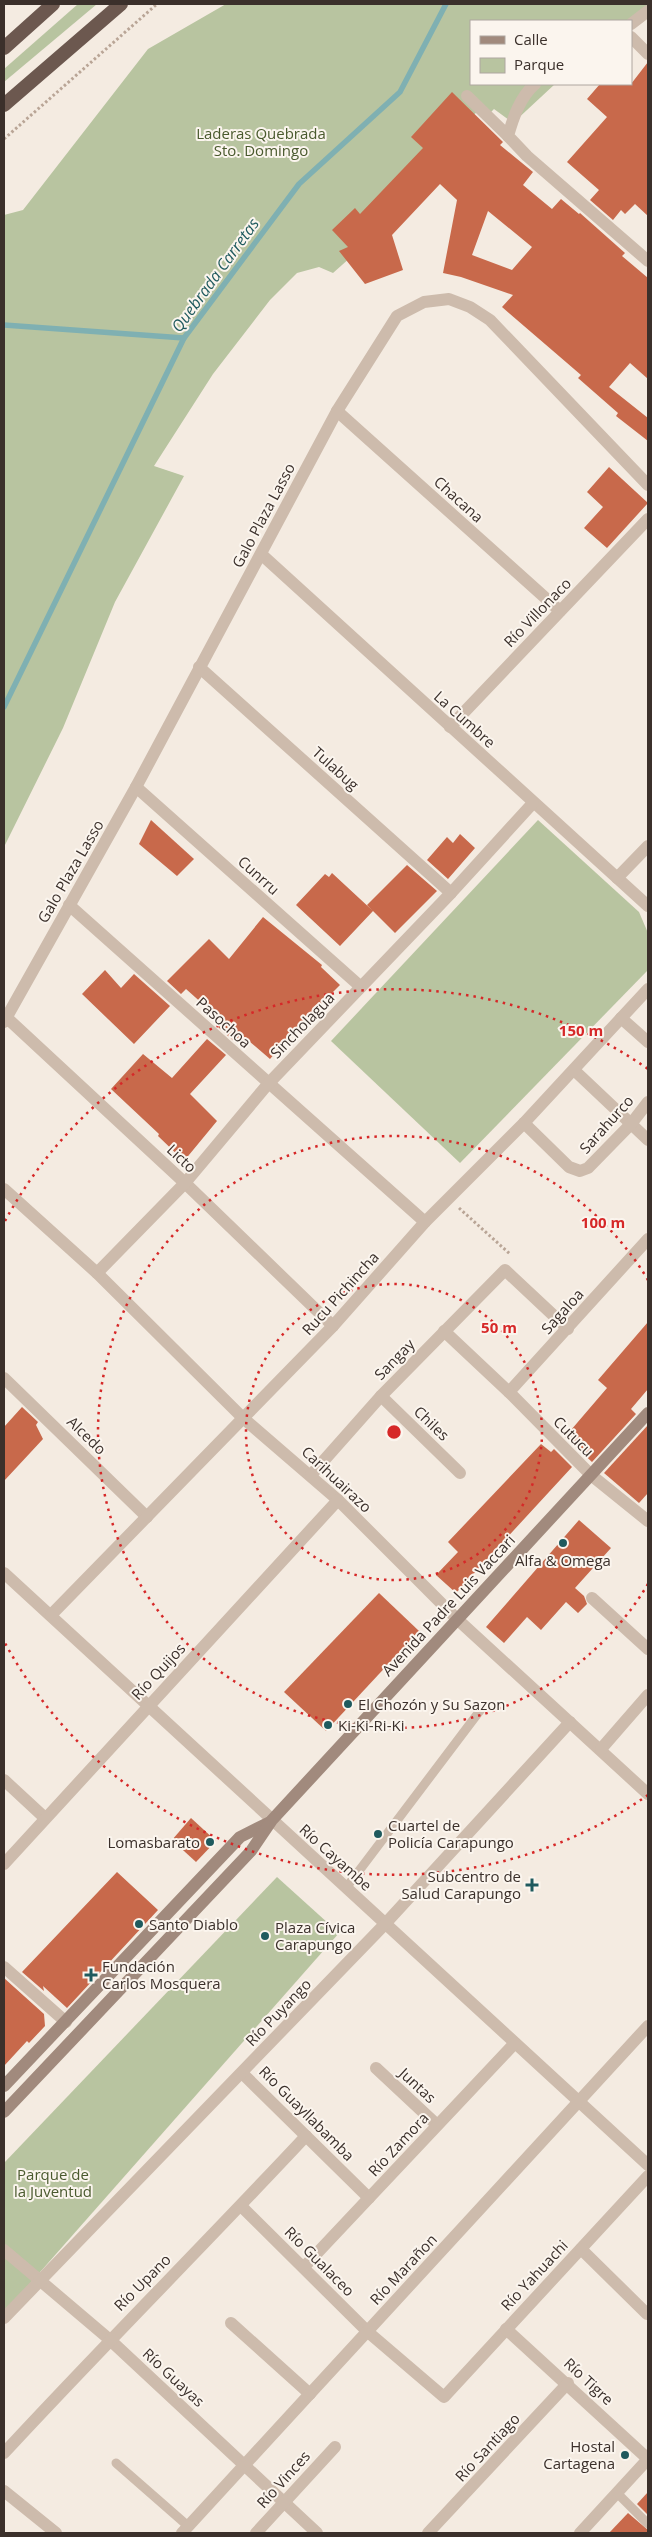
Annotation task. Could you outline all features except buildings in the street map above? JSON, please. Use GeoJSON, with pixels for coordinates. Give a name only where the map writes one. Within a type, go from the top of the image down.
{"type":"FeatureCollection","features":[{"type":"Feature","properties":{"kind":"highway"},"geometry":{"type":"LineString","coordinates":[[4,48],[53,4]]}},
{"type":"Feature","properties":{"kind":"highway"},"geometry":{"type":"LineString","coordinates":[[4,105],[121,4]]}},
{"type":"Feature","properties":{"kind":"main road","name":"Avenida Padre Luis Vaccari"},"geometry":{"type":"LineString","coordinates":[[4,2112],[251,1851],[272,1820],[648,1413]]}},
{"type":"Feature","properties":{"kind":"main road","name":"Avenida Padre Luis Vaccari"},"geometry":{"type":"LineString","coordinates":[[4,2086],[240,1837],[272,1820]]}},
{"type":"Feature","properties":{"kind":"street"},"geometry":{"type":"LineString","coordinates":[[632,23],[648,11]]}},
{"type":"Feature","properties":{"kind":"street"},"geometry":{"type":"LineString","coordinates":[[632,38],[648,54]]}},
{"type":"Feature","properties":{"kind":"street"},"geometry":{"type":"LineString","coordinates":[[508,136],[513,118],[529,89],[534,85]]}},
{"type":"Feature","properties":{"kind":"street"},"geometry":{"type":"LineString","coordinates":[[467,96],[527,156],[648,261]]}},
{"type":"Feature","properties":{"kind":"street","name":"Galo Plaza Lasso"},"geometry":{"type":"LineString","coordinates":[[5,1020],[136,787],[337,411],[397,316],[424,302],[449,299],[470,307],[490,320],[648,485]]}},
{"type":"Feature","properties":{"kind":"street","name":"Chacana"},"geometry":{"type":"LineString","coordinates":[[337,411],[560,611]]}},
{"type":"Feature","properties":{"kind":"street","name":"Río Villonaco"},"geometry":{"type":"LineString","coordinates":[[450,727],[648,519]]}},
{"type":"Feature","properties":{"kind":"street","name":"La Cumbre"},"geometry":{"type":"LineString","coordinates":[[261,554],[648,906]]}},
{"type":"Feature","properties":{"kind":"street","name":"Tulabug"},"geometry":{"type":"LineString","coordinates":[[199,667],[451,893]]}},
{"type":"Feature","properties":{"kind":"street","name":"Cunrru"},"geometry":{"type":"LineString","coordinates":[[136,787],[361,987]]}},
{"type":"Feature","properties":{"kind":"street","name":"Sincholagua"},"geometry":{"type":"LineString","coordinates":[[97,1273],[185,1183],[268,1084],[451,893],[533,803]]}},
{"type":"Feature","properties":{"kind":"street"},"geometry":{"type":"LineString","coordinates":[[617,878],[648,846]]}},
{"type":"Feature","properties":{"kind":"street","name":"Pasochoa"},"geometry":{"type":"LineString","coordinates":[[69,905],[425,1222]]}},
{"type":"Feature","properties":{"kind":"street","name":"Rucu Pichincha"},"geometry":{"type":"LineString","coordinates":[[52,1615],[333,1326],[425,1222],[524,1124],[648,988]]}},
{"type":"Feature","properties":{"kind":"street"},"geometry":{"type":"LineString","coordinates":[[621,1018],[648,1042]]}},
{"type":"Feature","properties":{"kind":"street","name":"Licto"},"geometry":{"type":"LineString","coordinates":[[5,1020],[185,1183],[333,1326]]}},
{"type":"Feature","properties":{"kind":"street"},"geometry":{"type":"LineString","coordinates":[[574,1070],[648,1140]]}},
{"type":"Feature","properties":{"kind":"street","name":"Sarahurco"},"geometry":{"type":"LineString","coordinates":[[524,1124],[569,1167],[580,1170],[588,1168],[631,1124],[648,1102]]}},
{"type":"Feature","properties":{"kind":"street","name":"Carihuairazo"},"geometry":{"type":"LineString","coordinates":[[4,1189],[97,1273],[243,1418],[338,1500],[457,1619],[648,1794]]}},
{"type":"Feature","properties":{"kind":"street","name":"Sagaloa"},"geometry":{"type":"LineString","coordinates":[[509,1392],[648,1239]]}},
{"type":"Feature","properties":{"kind":"street"},"geometry":{"type":"LineString","coordinates":[[505,1270],[568,1329]]}},
{"type":"Feature","properties":{"kind":"street","name":"Sangay"},"geometry":{"type":"LineString","coordinates":[[311,1475],[381,1396],[505,1270]]}},
{"type":"Feature","properties":{"kind":"street"},"geometry":{"type":"LineString","coordinates":[[444,1331],[509,1392]]}},
{"type":"Feature","properties":{"kind":"street","name":"Alcedo"},"geometry":{"type":"LineString","coordinates":[[4,1378],[147,1517]]}},
{"type":"Feature","properties":{"kind":"street","name":"Cutucu"},"geometry":{"type":"LineString","coordinates":[[509,1392],[518,1404],[590,1475],[648,1521]]}},
{"type":"Feature","properties":{"kind":"street","name":"Chiles"},"geometry":{"type":"LineString","coordinates":[[381,1396],[460,1473]]}},
{"type":"Feature","properties":{"kind":"street","name":"Río Quijos"},"geometry":{"type":"LineString","coordinates":[[4,1864],[338,1500]]}},
{"type":"Feature","properties":{"kind":"street","name":"Río Cayambe"},"geometry":{"type":"LineString","coordinates":[[4,1572],[648,2165]]}},
{"type":"Feature","properties":{"kind":"street"},"geometry":{"type":"LineString","coordinates":[[592,1598],[648,1649]]}},
{"type":"Feature","properties":{"kind":"street"},"geometry":{"type":"LineString","coordinates":[[601,1749],[648,1695]]}},
{"type":"Feature","properties":{"kind":"street","name":"Río Puyango"},"geometry":{"type":"LineString","coordinates":[[4,2318],[385,1924],[570,1722]]}},
{"type":"Feature","properties":{"kind":"street"},"geometry":{"type":"LineString","coordinates":[[4,1780],[46,1818]]}},
{"type":"Feature","properties":{"kind":"street"},"geometry":{"type":"LineString","coordinates":[[4,1967],[66,2022]]}},
{"type":"Feature","properties":{"kind":"street","name":"Río Marañon"},"geometry":{"type":"LineString","coordinates":[[185,2530],[648,2026]]}},
{"type":"Feature","properties":{"kind":"street","name":"Río Zamora"},"geometry":{"type":"LineString","coordinates":[[304,2267],[515,2043]]}},
{"type":"Feature","properties":{"kind":"street","name":"Juntas"},"geometry":{"type":"LineString","coordinates":[[376,2068],[437,2125]]}},
{"type":"Feature","properties":{"kind":"street","name":"Río Guayllabamba"},"geometry":{"type":"LineString","coordinates":[[242,2073],[369,2198]]}},
{"type":"Feature","properties":{"kind":"street","name":"Río Upano"},"geometry":{"type":"LineString","coordinates":[[4,2453],[109,2340],[241,2206],[306,2136]]}},
{"type":"Feature","properties":{"kind":"street","name":"Río Yahuachi"},"geometry":{"type":"LineString","coordinates":[[444,2397],[648,2176]]}},
{"type":"Feature","properties":{"kind":"street","name":"Río Gualaceo"},"geometry":{"type":"LineString","coordinates":[[241,2206],[368,2332],[444,2397]]}},
{"type":"Feature","properties":{"kind":"street"},"geometry":{"type":"LineString","coordinates":[[581,2249],[647,2314]]}},
{"type":"Feature","properties":{"kind":"street","name":"Río Guayas"},"geometry":{"type":"LineString","coordinates":[[4,2250],[109,2340],[317,2533]]}},
{"type":"Feature","properties":{"kind":"street"},"geometry":{"type":"LineString","coordinates":[[231,2324],[310,2394]]}},
{"type":"Feature","properties":{"kind":"street","name":"Río Tigre"},"geometry":{"type":"LineString","coordinates":[[506,2329],[568,2383],[648,2459]]}},
{"type":"Feature","properties":{"kind":"street","name":"Río Santiago"},"geometry":{"type":"LineString","coordinates":[[428,2533],[568,2383]]}},
{"type":"Feature","properties":{"kind":"street","name":"Río Vinces"},"geometry":{"type":"LineString","coordinates":[[256,2533],[335,2447]]}},
{"type":"Feature","properties":{"kind":"street"},"geometry":{"type":"LineString","coordinates":[[580,2533],[648,2459]]}},
{"type":"Feature","properties":{"kind":"street"},"geometry":{"type":"LineString","coordinates":[[4,2491],[53,2532]]}},
{"type":"Feature","properties":{"kind":"lane"},"geometry":{"type":"LineString","coordinates":[[346,1888],[482,1708]]}},
{"type":"Feature","properties":{"kind":"lane"},"geometry":{"type":"LineString","coordinates":[[116,2463],[185,2530]]}},
{"type":"Feature","properties":{"kind":"lane"},"geometry":{"type":"LineString","coordinates":[[617,2493],[648,2524]]}},
{"type":"Feature","properties":{"kind":"path"},"geometry":{"type":"LineString","coordinates":[[4,139],[157,4]]}},
{"type":"Feature","properties":{"kind":"path"},"geometry":{"type":"LineString","coordinates":[[448,1198],[510,1254],[512,1260],[505,1270]]}},
{"type":"Feature","properties":{"kind":"green space"},"geometry":{"type":"Polygon","coordinates":[[[78,4],[97,4],[4,82],[4,69],[78,4]]]}},
{"type":"Feature","properties":{"kind":"green space","name":"Laderas Quebrada Sto. Domingo"},"geometry":{"type":"Polygon","coordinates":[[[226,4],[648,4],[648,17],[632,21],[470,20],[470,85],[554,85],[513,123],[494,109],[485,118],[477,112],[425,156],[441,177],[333,273],[319,267],[297,273],[270,300],[213,374],[154,466],[184,476],[115,602],[63,728],[4,847],[4,215],[23,210],[148,49],[226,4]]]}},
{"type":"Feature","properties":{"kind":"green space"},"geometry":{"type":"Polygon","coordinates":[[[538,820],[639,912],[648,933],[648,970],[460,1163],[331,1041],[538,820]]]}},
{"type":"Feature","properties":{"kind":"green space","name":"Parque de la Juventud"},"geometry":{"type":"Polygon","coordinates":[[[277,1877],[339,1933],[4,2313],[4,2163],[277,1877]]]}},
{"type":"Feature","properties":{"kind":"waterway","name":"Quebrada Carretas"},"geometry":{"type":"LineString","coordinates":[[4,707],[184,338],[299,184],[400,92],[446,4]]}},
{"type":"Feature","properties":{"kind":"waterway"},"geometry":{"type":"LineString","coordinates":[[4,325],[184,338]]}},
{"type":"Feature","properties":{"kind":"place","name":"Alfa & Omega"},"geometry":{"type":"Point","coordinates":[563,1543]}},
{"type":"Feature","properties":{"kind":"place","name":"El Chozón y Su Sazon"},"geometry":{"type":"Point","coordinates":[348,1704]}},
{"type":"Feature","properties":{"kind":"place","name":"Ki-Ki-Ri-Ki"},"geometry":{"type":"Point","coordinates":[328,1725]}},
{"type":"Feature","properties":{"kind":"place","name":"Cuartel de Policía Carapungo"},"geometry":{"type":"Point","coordinates":[378,1834]}},
{"type":"Feature","properties":{"kind":"place","name":"Lomasbarato"},"geometry":{"type":"Point","coordinates":[210,1842]}},
{"type":"Feature","properties":{"kind":"place","name":"Subcentro de Salud Carapungo"},"geometry":{"type":"Point","coordinates":[532,1885]}},
{"type":"Feature","properties":{"kind":"place","name":"Santo Diablo"},"geometry":{"type":"Point","coordinates":[139,1924]}},
{"type":"Feature","properties":{"kind":"place","name":"Plaza Cívica Carapungo"},"geometry":{"type":"Point","coordinates":[265,1936]}},
{"type":"Feature","properties":{"kind":"place","name":"Fundación Carlos Mosquera"},"geometry":{"type":"Point","coordinates":[91,1975]}},
{"type":"Feature","properties":{"kind":"place","name":"Hostal Cartagena"},"geometry":{"type":"Point","coordinates":[625,2455]}}]}
